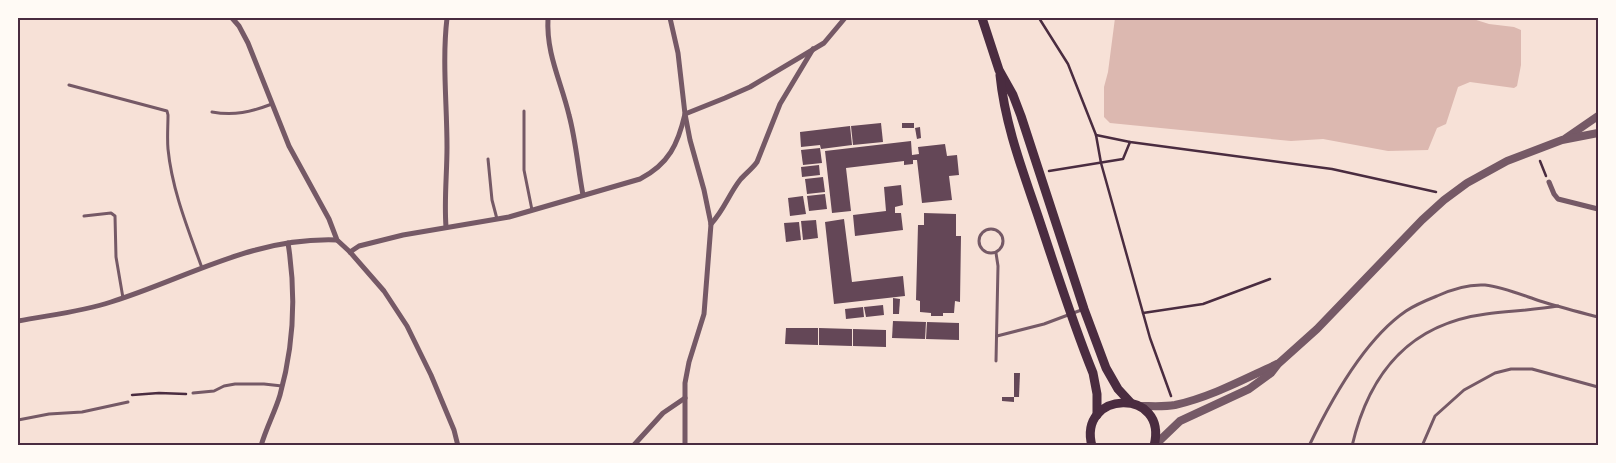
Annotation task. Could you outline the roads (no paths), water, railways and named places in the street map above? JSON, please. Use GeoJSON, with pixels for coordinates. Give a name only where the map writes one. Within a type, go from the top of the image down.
{"type":"FeatureCollection","features":[{"type":"Feature","properties":{"kind":"main road"},"geometry":{"type":"LineString","coordinates":[[982,18],[999,70],[1013,95],[1021,116],[1084,309],[1106,368],[1118,389],[1130,402]]}},
{"type":"Feature","properties":{"kind":"main road"},"geometry":{"type":"LineString","coordinates":[[999,70],[1007,120],[1092,374],[1097,394],[1097,415]]}},
{"type":"Feature","properties":{"kind":"main road"},"geometry":{"type":"LineString","coordinates":[[1092,446],[1091,429],[1097,415],[1104,408],[1121,402],[1130,402],[1140,406],[1153,420],[1156,432],[1155,445]]}},
{"type":"Feature","properties":{"kind":"street"},"geometry":{"type":"LineString","coordinates":[[232,18],[239,26],[248,43],[289,146],[329,218],[337,240],[384,291],[408,326],[454,430],[458,446]]}},
{"type":"Feature","properties":{"kind":"street"},"geometry":{"type":"LineString","coordinates":[[446,227],[444,188],[447,146],[445,91],[447,18]]}},
{"type":"Feature","properties":{"kind":"street"},"geometry":{"type":"LineString","coordinates":[[548,18],[549,45],[572,126],[583,195]]}},
{"type":"Feature","properties":{"kind":"street"},"geometry":{"type":"LineString","coordinates":[[670,18],[678,53],[690,140],[711,224],[704,314],[689,362],[685,383],[685,446]]}},
{"type":"Feature","properties":{"kind":"street"},"geometry":{"type":"LineString","coordinates":[[685,114],[726,98],[750,86],[814,49],[824,43],[846,18]]}},
{"type":"Feature","properties":{"kind":"street"},"geometry":{"type":"LineString","coordinates":[[711,224],[726,205],[740,180],[756,162],[780,104],[814,49]]}},
{"type":"Feature","properties":{"kind":"street"},"geometry":{"type":"LineString","coordinates":[[350,252],[359,246],[446,227],[497,220],[640,179],[652,173],[666,160],[680,132],[685,114]]}},
{"type":"Feature","properties":{"kind":"street"},"geometry":{"type":"LineString","coordinates":[[1562,140],[1598,116]]}},
{"type":"Feature","properties":{"kind":"street"},"geometry":{"type":"LineString","coordinates":[[1155,445],[1180,422],[1249,389],[1266,377],[1317,329],[1422,220],[1444,200],[1507,161],[1562,140],[1598,133]]}},
{"type":"Feature","properties":{"kind":"street"},"geometry":{"type":"LineString","coordinates":[[1548,182],[1558,199],[1598,209]]}},
{"type":"Feature","properties":{"kind":"street"},"geometry":{"type":"LineString","coordinates":[[18,321],[82,310],[123,298],[255,249],[288,242],[320,239],[337,240]]}},
{"type":"Feature","properties":{"kind":"street"},"geometry":{"type":"LineString","coordinates":[[261,446],[264,432],[280,397],[292,337],[292,265],[288,242]]}},
{"type":"Feature","properties":{"kind":"street"},"geometry":{"type":"LineString","coordinates":[[1140,406],[1164,406],[1187,402],[1226,388],[1278,364]]}},
{"type":"Feature","properties":{"kind":"street"},"geometry":{"type":"LineString","coordinates":[[633,446],[663,414],[685,398]]}},
{"type":"Feature","properties":{"kind":"lane"},"geometry":{"type":"LineString","coordinates":[[69,84],[167,111],[168,148],[171,169],[202,268]]}},
{"type":"Feature","properties":{"kind":"lane"},"geometry":{"type":"LineString","coordinates":[[212,112],[236,114],[252,112],[273,104]]}},
{"type":"Feature","properties":{"kind":"lane"},"geometry":{"type":"LineString","coordinates":[[524,111],[524,164],[532,211]]}},
{"type":"Feature","properties":{"kind":"lane"},"geometry":{"type":"LineString","coordinates":[[488,159],[492,200],[497,220]]}},
{"type":"Feature","properties":{"kind":"lane"},"geometry":{"type":"LineString","coordinates":[[84,216],[111,213],[115,216],[116,257],[123,298]]}},
{"type":"Feature","properties":{"kind":"lane"},"geometry":{"type":"LineString","coordinates":[[996,229],[1002,236],[1003,246],[996,253],[986,253],[979,246],[979,236],[986,230],[996,229]]}},
{"type":"Feature","properties":{"kind":"lane"},"geometry":{"type":"LineString","coordinates":[[996,253],[998,266],[996,360]]}},
{"type":"Feature","properties":{"kind":"lane"},"geometry":{"type":"LineString","coordinates":[[1308,446],[1323,417],[1358,362],[1383,331],[1406,311],[1448,291],[1464,286],[1484,285],[1598,317]]}},
{"type":"Feature","properties":{"kind":"lane"},"geometry":{"type":"LineString","coordinates":[[1352,446],[1365,402],[1377,382],[1395,358],[1418,337],[1437,326],[1463,318],[1559,306]]}},
{"type":"Feature","properties":{"kind":"lane"},"geometry":{"type":"LineString","coordinates":[[997,336],[1084,309]]}},
{"type":"Feature","properties":{"kind":"lane"},"geometry":{"type":"LineString","coordinates":[[1422,446],[1435,416],[1464,390],[1495,373],[1511,369],[1532,369],[1598,387]]}},
{"type":"Feature","properties":{"kind":"lane"},"geometry":{"type":"LineString","coordinates":[[193,394],[214,391],[224,386],[236,384],[282,386]]}},
{"type":"Feature","properties":{"kind":"lane"},"geometry":{"type":"LineString","coordinates":[[18,420],[49,414],[82,412],[128,402]]}}]}
